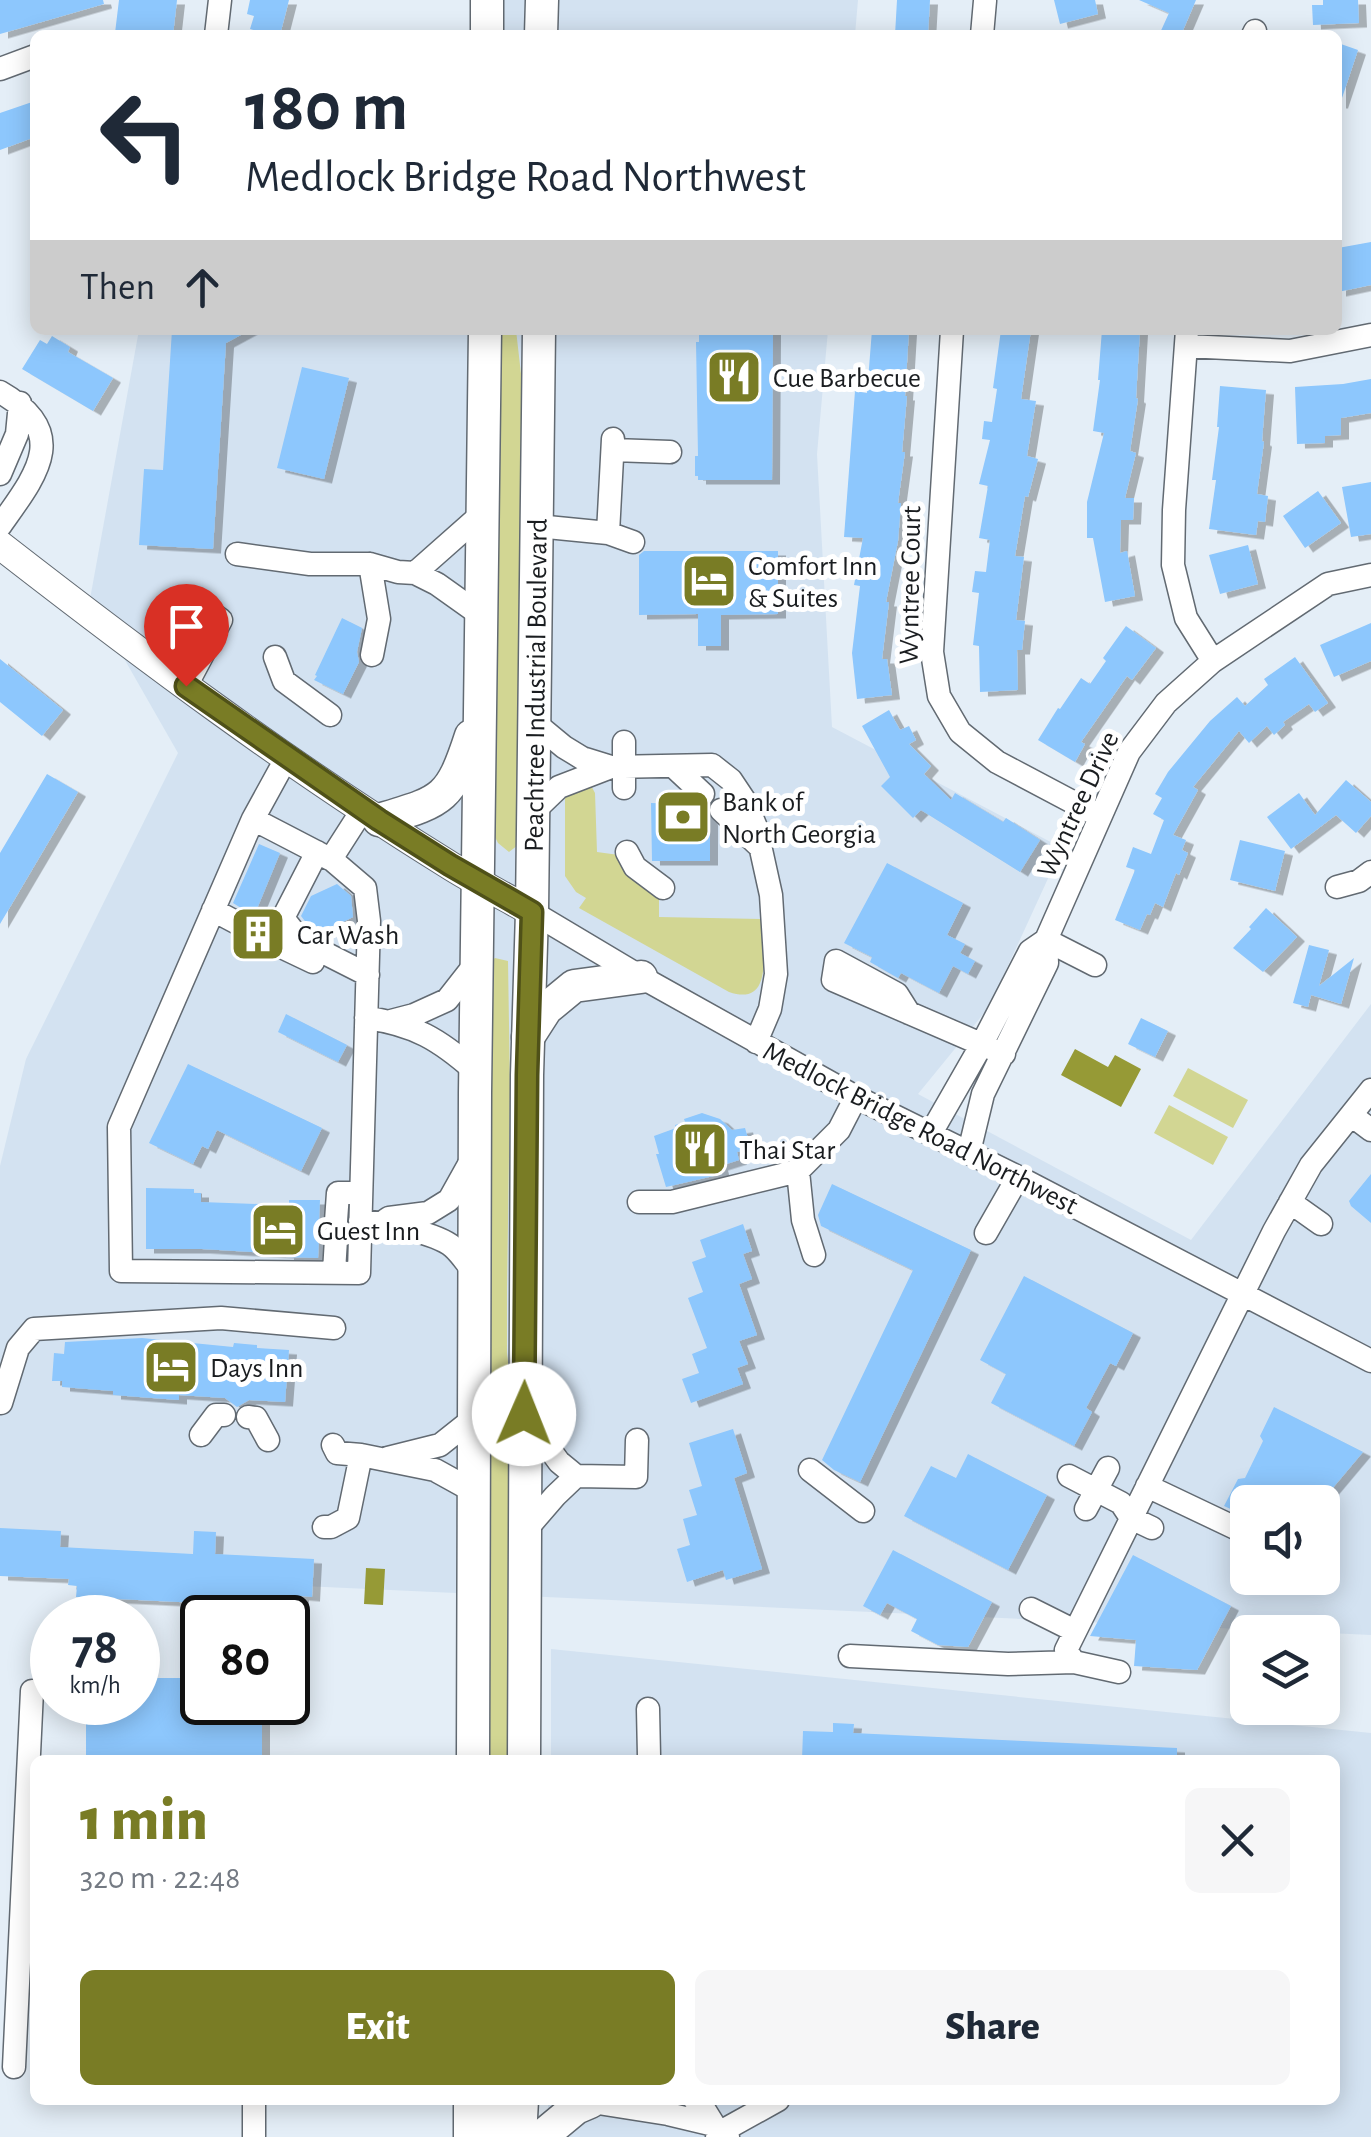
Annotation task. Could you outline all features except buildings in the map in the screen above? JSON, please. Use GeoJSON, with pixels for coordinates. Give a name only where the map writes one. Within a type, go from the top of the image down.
{"type":"FeatureCollection","features":[{"type":"Feature","properties":{"kind":"highway"},"geometry":{"type":"LineString","coordinates":[[487,0],[487,30]]}},
{"type":"Feature","properties":{"kind":"highway"},"geometry":{"type":"LineString","coordinates":[[541,30],[542,0]]}},
{"type":"Feature","properties":{"kind":"highway","name":"Peachtree Industrial Boulevard"},"geometry":{"type":"LineString","coordinates":[[472,1755],[474,1154],[485,335]]}},
{"type":"Feature","properties":{"kind":"highway","name":"Peachtree Industrial Boulevard"},"geometry":{"type":"LineString","coordinates":[[524,1755],[524,1414],[539,335]]}},
{"type":"Feature","properties":{"kind":"highway"},"geometry":{"type":"LineString","coordinates":[[371,814],[433,802],[450,788],[480,708]]}},
{"type":"Feature","properties":{"kind":"highway"},"geometry":{"type":"LineString","coordinates":[[528,1037],[546,1009],[574,986],[641,977]]}},
{"type":"Feature","properties":{"kind":"highway"},"geometry":{"type":"LineString","coordinates":[[470,2105],[470,2137]]}},
{"type":"Feature","properties":{"kind":"highway"},"geometry":{"type":"LineString","coordinates":[[493,2105],[498,2137]]}},
{"type":"Feature","properties":{"kind":"highway"},"geometry":{"type":"LineString","coordinates":[[520,2137],[522,2105]]}},
{"type":"Feature","properties":{"kind":"highway"},"geometry":{"type":"LineString","coordinates":[[541,2137],[579,2105]]}},
{"type":"Feature","properties":{"kind":"main road","name":"Medlock Bridge Road Northwest"},"geometry":{"type":"LineString","coordinates":[[0,545],[287,757],[371,814],[532,912]]}},
{"type":"Feature","properties":{"kind":"street"},"geometry":{"type":"LineString","coordinates":[[217,30],[220,0]]}},
{"type":"Feature","properties":{"kind":"street"},"geometry":{"type":"LineString","coordinates":[[982,30],[985,1]]}},
{"type":"Feature","properties":{"kind":"street"},"geometry":{"type":"LineString","coordinates":[[0,69],[30,58]]}},
{"type":"Feature","properties":{"kind":"street","name":"Wyntree Court"},"geometry":{"type":"LineString","coordinates":[[952,335],[932,652],[939,696],[960,732],[997,762],[1100,816]]}},
{"type":"Feature","properties":{"kind":"street"},"geometry":{"type":"LineString","coordinates":[[1213,662],[1186,618],[1173,566],[1186,338],[1290,351],[1371,335]]}},
{"type":"Feature","properties":{"kind":"street"},"geometry":{"type":"LineString","coordinates":[[0,474],[17,434],[10,397]]}},
{"type":"Feature","properties":{"kind":"street"},"geometry":{"type":"LineString","coordinates":[[0,526],[26,492],[42,455],[40,429],[10,397]]}},
{"type":"Feature","properties":{"kind":"street"},"geometry":{"type":"LineString","coordinates":[[608,533],[613,444],[670,452]]}},
{"type":"Feature","properties":{"kind":"street"},"geometry":{"type":"LineString","coordinates":[[416,573],[484,512]]}},
{"type":"Feature","properties":{"kind":"street"},"geometry":{"type":"LineString","coordinates":[[537,526],[608,533],[633,542]]}},
{"type":"Feature","properties":{"kind":"street"},"geometry":{"type":"LineString","coordinates":[[237,554],[310,564],[370,564],[416,573],[482,616]]}},
{"type":"Feature","properties":{"kind":"street"},"geometry":{"type":"LineString","coordinates":[[370,564],[380,619],[372,655]]}},
{"type":"Feature","properties":{"kind":"street","name":"Wyntree Drive"},"geometry":{"type":"LineString","coordinates":[[970,1152],[983,1094],[1047,964],[1046,940],[1129,752],[1166,703],[1213,662],[1328,584],[1371,575]]}},
{"type":"Feature","properties":{"kind":"street"},"geometry":{"type":"LineString","coordinates":[[186,686],[221,620],[204,608]]}},
{"type":"Feature","properties":{"kind":"street"},"geometry":{"type":"LineString","coordinates":[[276,657],[284,681],[330,715]]}},
{"type":"Feature","properties":{"kind":"street"},"geometry":{"type":"LineString","coordinates":[[535,722],[564,748],[619,774]]}},
{"type":"Feature","properties":{"kind":"street"},"geometry":{"type":"LineString","coordinates":[[619,774],[624,742]]}},
{"type":"Feature","properties":{"kind":"street"},"geometry":{"type":"LineString","coordinates":[[252,819],[324,856],[365,888],[369,921],[361,1193],[371,1221],[359,1272],[121,1271],[119,1127],[252,819],[287,757]]}},
{"type":"Feature","properties":{"kind":"street"},"geometry":{"type":"LineString","coordinates":[[534,812],[559,787],[619,774],[712,765],[731,780],[756,827],[770,895],[776,974],[770,1009],[756,1042]]}},
{"type":"Feature","properties":{"kind":"street"},"geometry":{"type":"LineString","coordinates":[[673,766],[703,794]]}},
{"type":"Feature","properties":{"kind":"street"},"geometry":{"type":"LineString","coordinates":[[721,810],[760,848]]}},
{"type":"Feature","properties":{"kind":"street"},"geometry":{"type":"LineString","coordinates":[[368,981],[301,941],[283,918],[324,856],[371,814]]}},
{"type":"Feature","properties":{"kind":"street"},"geometry":{"type":"LineString","coordinates":[[627,852],[635,868],[663,888]]}},
{"type":"Feature","properties":{"kind":"street"},"geometry":{"type":"LineString","coordinates":[[1338,887],[1359,881],[1371,872]]}},
{"type":"Feature","properties":{"kind":"street"},"geometry":{"type":"LineString","coordinates":[[213,910],[245,927]]}},
{"type":"Feature","properties":{"kind":"street","name":"Medlock Bridge Road Northwest"},"geometry":{"type":"LineString","coordinates":[[532,912],[856,1097],[1018,1176],[1371,1361]]}},
{"type":"Feature","properties":{"kind":"street"},"geometry":{"type":"LineString","coordinates":[[1046,940],[1094,966]]}},
{"type":"Feature","properties":{"kind":"street","name":"Wyntree Drive"},"geometry":{"type":"LineString","coordinates":[[930,1133],[1030,950],[1046,940]]}},
{"type":"Feature","properties":{"kind":"street"},"geometry":{"type":"LineString","coordinates":[[272,942],[368,981]]}},
{"type":"Feature","properties":{"kind":"street"},"geometry":{"type":"LineString","coordinates":[[391,1021],[448,1000],[476,964]]}},
{"type":"Feature","properties":{"kind":"street"},"geometry":{"type":"LineString","coordinates":[[909,1013],[1004,1054]]}},
{"type":"Feature","properties":{"kind":"street"},"geometry":{"type":"LineString","coordinates":[[366,1018],[391,1021],[446,1045],[475,1071]]}},
{"type":"Feature","properties":{"kind":"street"},"geometry":{"type":"LineString","coordinates":[[1074,1662],[1066,1650],[1142,1523],[1147,1486],[1290,1202],[1311,1165],[1371,1090]]}},
{"type":"Feature","properties":{"kind":"street"},"geometry":{"type":"LineString","coordinates":[[814,1255],[803,1220],[798,1171],[808,1144],[839,1130],[856,1097]]}},
{"type":"Feature","properties":{"kind":"street"},"geometry":{"type":"LineString","coordinates":[[1351,1115],[1371,1130]]}},
{"type":"Feature","properties":{"kind":"street"},"geometry":{"type":"LineString","coordinates":[[371,1221],[428,1213],[449,1200],[474,1154]]}},
{"type":"Feature","properties":{"kind":"street"},"geometry":{"type":"LineString","coordinates":[[640,1202],[672,1202],[798,1171]]}},
{"type":"Feature","properties":{"kind":"street"},"geometry":{"type":"LineString","coordinates":[[986,1233],[1018,1176]]}},
{"type":"Feature","properties":{"kind":"street"},"geometry":{"type":"LineString","coordinates":[[334,1272],[338,1193],[361,1193]]}},
{"type":"Feature","properties":{"kind":"street"},"geometry":{"type":"LineString","coordinates":[[1290,1202],[1320,1224]]}},
{"type":"Feature","properties":{"kind":"street"},"geometry":{"type":"LineString","coordinates":[[371,1221],[424,1233],[450,1245],[474,1272]]}},
{"type":"Feature","properties":{"kind":"street"},"geometry":{"type":"LineString","coordinates":[[1,1403],[18,1348],[34,1328],[220,1318],[334,1328]]}},
{"type":"Feature","properties":{"kind":"street"},"geometry":{"type":"LineString","coordinates":[[524,1414],[559,1462],[576,1476],[636,1477],[637,1440]]}},
{"type":"Feature","properties":{"kind":"street"},"geometry":{"type":"LineString","coordinates":[[202,1436],[216,1415],[224,1415]]}},
{"type":"Feature","properties":{"kind":"street"},"geometry":{"type":"LineString","coordinates":[[248,1417],[256,1418],[268,1440]]}},
{"type":"Feature","properties":{"kind":"street"},"geometry":{"type":"LineString","coordinates":[[372,1458],[440,1445],[474,1418]]}},
{"type":"Feature","properties":{"kind":"street"},"geometry":{"type":"LineString","coordinates":[[334,1445],[337,1453],[435,1470],[473,1492]]}},
{"type":"Feature","properties":{"kind":"street"},"geometry":{"type":"LineString","coordinates":[[324,1526],[331,1527],[348,1518],[372,1458]]}},
{"type":"Feature","properties":{"kind":"street"},"geometry":{"type":"LineString","coordinates":[[1091,1500],[1108,1468]]}},
{"type":"Feature","properties":{"kind":"street"},"geometry":{"type":"LineString","coordinates":[[810,1470],[863,1511]]}},
{"type":"Feature","properties":{"kind":"street"},"geometry":{"type":"LineString","coordinates":[[524,1532],[576,1476]]}},
{"type":"Feature","properties":{"kind":"street"},"geometry":{"type":"LineString","coordinates":[[1069,1476],[1091,1500],[1121,1502],[1142,1523]]}},
{"type":"Feature","properties":{"kind":"street"},"geometry":{"type":"LineString","coordinates":[[1147,1486],[1230,1525]]}},
{"type":"Feature","properties":{"kind":"street"},"geometry":{"type":"LineString","coordinates":[[1030,1609],[1076,1631]]}},
{"type":"Feature","properties":{"kind":"street"},"geometry":{"type":"LineString","coordinates":[[850,1656],[1008,1664],[1074,1662],[1118,1672]]}},
{"type":"Feature","properties":{"kind":"street"},"geometry":{"type":"LineString","coordinates":[[648,1709],[649,1755]]}},
{"type":"Feature","properties":{"kind":"street"},"geometry":{"type":"LineString","coordinates":[[10,2067],[9,1995],[30,1717]]}},
{"type":"Feature","properties":{"kind":"street"},"geometry":{"type":"LineString","coordinates":[[254,2105],[254,2136]]}},
{"type":"Feature","properties":{"kind":"street"},"geometry":{"type":"LineString","coordinates":[[610,2105],[668,2114],[720,2132],[769,2105]]}},
{"type":"Feature","properties":{"kind":"street"},"geometry":{"type":"LineString","coordinates":[[701,2105],[720,2132]]}},
{"type":"Feature","properties":{"kind":"shaded area"},"geometry":{"type":"Polygon","coordinates":[[[499,0],[858,0],[855,30],[499,30],[499,0]]]}},
{"type":"Feature","properties":{"kind":"shaded area"},"geometry":{"type":"Polygon","coordinates":[[[138,335],[828,335],[817,454],[832,727],[1062,848],[989,1007],[918,1094],[1191,1240],[1371,1004],[1371,1635],[1340,1634],[1340,1615],[1230,1615],[1230,1629],[0,1572],[0,1166],[26,1059],[178,753],[90,599],[138,335]]]}},
{"type":"Feature","properties":{"kind":"shaded area"},"geometry":{"type":"Polygon","coordinates":[[[1075,1049],[1108,1067],[1115,1055],[1141,1069],[1121,1107],[1061,1075],[1075,1049]]]}},
{"type":"Feature","properties":{"kind":"shaded area"},"geometry":{"type":"Polygon","coordinates":[[[366,1568],[385,1569],[383,1605],[364,1604],[366,1568]]]}},
{"type":"Feature","properties":{"kind":"shaded area"},"geometry":{"type":"Polygon","coordinates":[[[551,1649],[1230,1719],[1230,1725],[1293,1725],[1371,1733],[1371,2137],[548,2137],[548,2105],[1340,2105],[1340,1755],[551,1755],[551,1649]]]}},
{"type":"Feature","properties":{"kind":"green space"},"geometry":{"type":"Polygon","coordinates":[[[496,335],[517,335],[524,400],[518,845],[509,852],[495,837],[496,335]]]}},
{"type":"Feature","properties":{"kind":"green space"},"geometry":{"type":"Polygon","coordinates":[[[588,780],[595,793],[597,852],[619,855],[640,884],[659,895],[659,917],[761,919],[763,972],[754,991],[744,995],[729,992],[579,908],[586,898],[576,892],[565,876],[565,794],[588,780]]]}},
{"type":"Feature","properties":{"kind":"green space"},"geometry":{"type":"Polygon","coordinates":[[[495,958],[508,961],[507,1353],[514,1413],[514,1755],[483,1755],[487,965],[495,958]]]}},
{"type":"Feature","properties":{"kind":"green space"},"geometry":{"type":"Polygon","coordinates":[[[1188,1068],[1248,1100],[1233,1128],[1173,1096],[1188,1068]]]}},
{"type":"Feature","properties":{"kind":"green space"},"geometry":{"type":"Polygon","coordinates":[[[1169,1105],[1228,1137],[1213,1165],[1154,1133],[1169,1105]]]}},
{"type":"Feature","properties":{"kind":"place","name":"Cue Barbecue"},"geometry":{"type":"Point","coordinates":[734,377]}},
{"type":"Feature","properties":{"kind":"place","name":"Comfort Inn & Suites"},"geometry":{"type":"Point","coordinates":[709,581]}},
{"type":"Feature","properties":{"kind":"place","name":"Bank of North Georgia"},"geometry":{"type":"Point","coordinates":[683,817]}},
{"type":"Feature","properties":{"kind":"place","name":"Car Wash"},"geometry":{"type":"Point","coordinates":[258,934]}},
{"type":"Feature","properties":{"kind":"place","name":"Thai Star"},"geometry":{"type":"Point","coordinates":[700,1149]}},
{"type":"Feature","properties":{"kind":"place","name":"Guest Inn"},"geometry":{"type":"Point","coordinates":[278,1230]}},
{"type":"Feature","properties":{"kind":"place","name":"Days Inn"},"geometry":{"type":"Point","coordinates":[171,1367]}},
{"type":"Feature","properties":{"kind":"route"},"geometry":{"type":"LineString","coordinates":[[186,686],[379,820],[532,912],[524,1414]]}}]}
